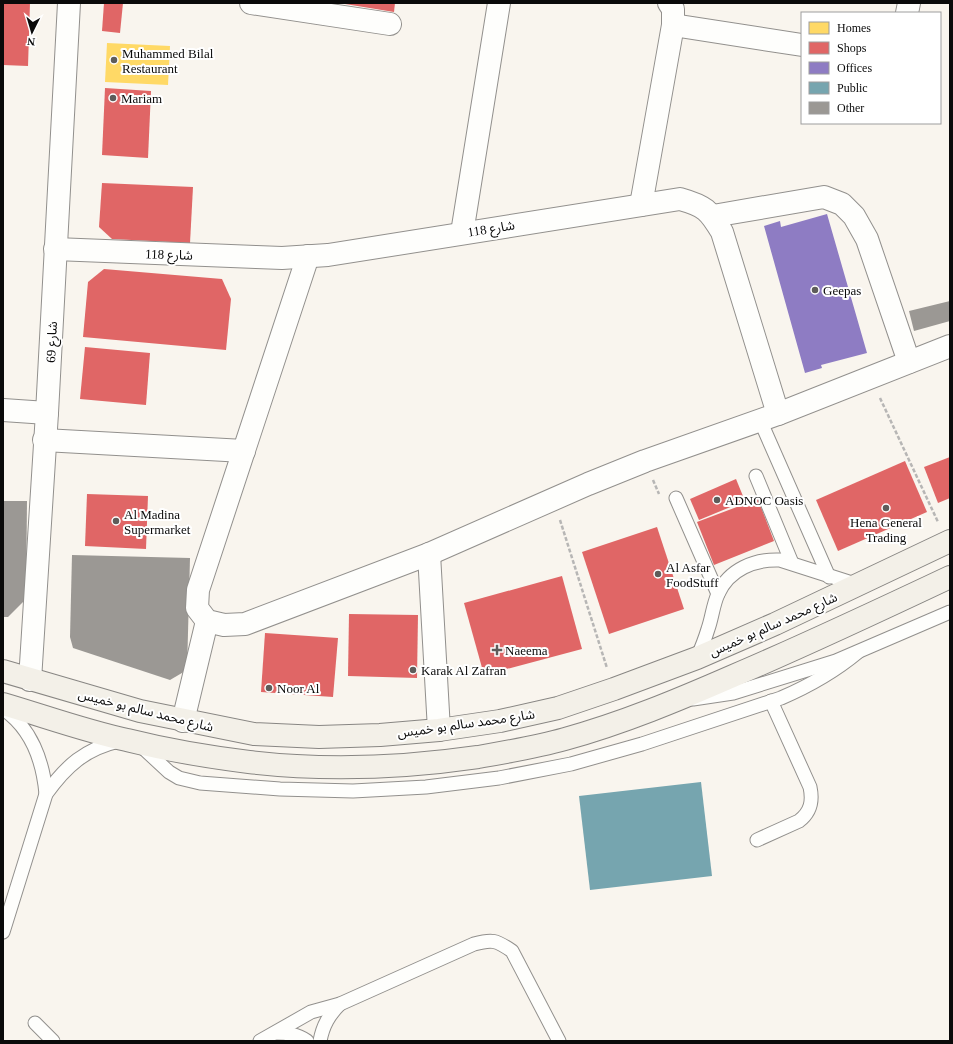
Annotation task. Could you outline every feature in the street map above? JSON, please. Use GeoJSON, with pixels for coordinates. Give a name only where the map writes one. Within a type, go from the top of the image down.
{"type":"FeatureCollection","features":[{"type":"Feature","properties":{"kind":"main road","name":"شارع محمد سالم بو خميس"},"geometry":{"type":"LineString","coordinates":[[3,671],[140,711],[254,734],[319,738],[439,730],[500,721],[558,708],[614,689],[697,658],[949,542]]}},
{"type":"Feature","properties":{"kind":"main road"},"geometry":{"type":"LineString","coordinates":[[3,704],[131,741],[190,753],[250,762],[316,767],[383,766],[447,761],[512,752],[564,740],[632,718],[676,701],[788,653],[950,577]]}},
{"type":"Feature","properties":{"kind":"street","name":"شارع 69"},"geometry":{"type":"LineString","coordinates":[[30,680],[44,440],[47,413],[69,3]]}},
{"type":"Feature","properties":{"kind":"street"},"geometry":{"type":"LineString","coordinates":[[251,3],[390,24]]}},
{"type":"Feature","properties":{"kind":"street"},"geometry":{"type":"LineString","coordinates":[[462,233],[499,3]]}},
{"type":"Feature","properties":{"kind":"street"},"geometry":{"type":"LineString","coordinates":[[641,205],[673,25],[672,9],[669,3]]}},
{"type":"Feature","properties":{"kind":"street"},"geometry":{"type":"LineString","coordinates":[[673,25],[801,45]]}},
{"type":"Feature","properties":{"kind":"street"},"geometry":{"type":"LineString","coordinates":[[713,216],[824,197],[842,204],[854,216],[867,239],[909,362]]}},
{"type":"Feature","properties":{"kind":"street","name":"شارع 118"},"geometry":{"type":"LineString","coordinates":[[56,249],[256,258],[308,256],[355,251],[680,199],[698,204],[713,216],[722,232],[769,417]]}},
{"type":"Feature","properties":{"kind":"street"},"geometry":{"type":"LineString","coordinates":[[308,256],[198,590],[197,608],[207,621],[224,625],[244,624],[429,554],[553,499],[645,461],[769,417],[950,346]]}},
{"type":"Feature","properties":{"kind":"street"},"geometry":{"type":"LineString","coordinates":[[3,410],[47,413]]}},
{"type":"Feature","properties":{"kind":"street"},"geometry":{"type":"LineString","coordinates":[[44,440],[244,451]]}},
{"type":"Feature","properties":{"kind":"street"},"geometry":{"type":"LineString","coordinates":[[429,554],[439,730]]}},
{"type":"Feature","properties":{"kind":"street"},"geometry":{"type":"LineString","coordinates":[[183,720],[207,621]]}},
{"type":"Feature","properties":{"kind":"lane"},"geometry":{"type":"LineString","coordinates":[[769,417],[829,577]]}},
{"type":"Feature","properties":{"kind":"lane"},"geometry":{"type":"LineString","coordinates":[[756,476],[792,563]]}},
{"type":"Feature","properties":{"kind":"lane"},"geometry":{"type":"LineString","coordinates":[[676,498],[718,594]]}},
{"type":"Feature","properties":{"kind":"lane"},"geometry":{"type":"LineString","coordinates":[[697,658],[718,594],[724,583],[743,567],[767,559],[780,560],[829,577],[858,585]]}},
{"type":"Feature","properties":{"kind":"lane"},"geometry":{"type":"LineString","coordinates":[[676,701],[733,693],[814,668],[858,652],[950,612]]}},
{"type":"Feature","properties":{"kind":"lane"},"geometry":{"type":"LineString","coordinates":[[3,932],[46,794],[71,764],[87,752],[105,744],[131,741],[178,778],[200,783],[287,790],[353,791],[426,787],[499,778],[571,764],[642,744],[771,701],[802,689],[841,666],[858,652]]}},
{"type":"Feature","properties":{"kind":"lane"},"geometry":{"type":"LineString","coordinates":[[757,840],[804,817],[811,804],[812,795],[810,787],[771,701]]}},
{"type":"Feature","properties":{"kind":"lane"},"geometry":{"type":"LineString","coordinates":[[3,709],[20,724],[31,740],[41,763],[46,794]]}},
{"type":"Feature","properties":{"kind":"lane"},"geometry":{"type":"LineString","coordinates":[[260,1041],[311,1012],[340,1004],[474,944],[487,940],[500,943],[512,950],[559,1041]]}},
{"type":"Feature","properties":{"kind":"lane"},"geometry":{"type":"LineString","coordinates":[[320,1041],[326,1020],[332,1011],[340,1004]]}},
{"type":"Feature","properties":{"kind":"lane"},"geometry":{"type":"LineString","coordinates":[[35,1023],[53,1041]]}},
{"type":"Feature","properties":{"kind":"lane"},"geometry":{"type":"LineString","coordinates":[[275,1033],[294,1035],[307,1041]]}},
{"type":"Feature","properties":{"kind":"path"},"geometry":{"type":"LineString","coordinates":[[871,377],[949,542]]}},
{"type":"Feature","properties":{"kind":"path"},"geometry":{"type":"LineString","coordinates":[[553,499],[614,689]]}},
{"type":"Feature","properties":{"kind":"building: Homes"},"geometry":{"type":"Polygon","coordinates":[[[107,43],[170,46],[168,85],[105,82],[107,43]]]}},
{"type":"Feature","properties":{"kind":"building: Shops"},"geometry":{"type":"Polygon","coordinates":[[[3,3],[30,3],[28,66],[3,65],[3,3]]]}},
{"type":"Feature","properties":{"kind":"building: Shops"},"geometry":{"type":"Polygon","coordinates":[[[104,3],[123,3],[120,33],[102,31],[104,3]]]}},
{"type":"Feature","properties":{"kind":"building: Shops"},"geometry":{"type":"Polygon","coordinates":[[[339,3],[395,3],[394,12],[339,3]]]}},
{"type":"Feature","properties":{"kind":"building: Shops"},"geometry":{"type":"Polygon","coordinates":[[[105,88],[151,91],[148,158],[102,155],[105,88]]]}},
{"type":"Feature","properties":{"kind":"building: Shops"},"geometry":{"type":"Polygon","coordinates":[[[102,183],[193,187],[190,243],[112,239],[99,227],[102,183]]]}},
{"type":"Feature","properties":{"kind":"building: Shops"},"geometry":{"type":"Polygon","coordinates":[[[104,269],[222,279],[231,299],[226,350],[83,337],[88,282],[104,269]]]}},
{"type":"Feature","properties":{"kind":"building: Shops"},"geometry":{"type":"Polygon","coordinates":[[[85,347],[150,353],[146,405],[80,399],[85,347]]]}},
{"type":"Feature","properties":{"kind":"building: Shops"},"geometry":{"type":"Polygon","coordinates":[[[950,457],[950,498],[938,503],[924,467],[950,457]]]}},
{"type":"Feature","properties":{"kind":"building: Shops"},"geometry":{"type":"Polygon","coordinates":[[[905,461],[927,512],[838,551],[816,500],[905,461]]]}},
{"type":"Feature","properties":{"kind":"building: Shops","name":"ADNOC Oasis"},"geometry":{"type":"Polygon","coordinates":[[[736,479],[745,501],[699,520],[690,499],[736,479]]]}},
{"type":"Feature","properties":{"kind":"building: Shops","name":"Al Madina Supermarket"},"geometry":{"type":"Polygon","coordinates":[[[87,494],[148,496],[146,549],[85,546],[87,494]]]}},
{"type":"Feature","properties":{"kind":"building: Shops"},"geometry":{"type":"Polygon","coordinates":[[[758,499],[774,541],[714,565],[697,522],[758,499]]]}},
{"type":"Feature","properties":{"kind":"building: Shops"},"geometry":{"type":"Polygon","coordinates":[[[657,527],[684,609],[609,634],[582,552],[657,527]]]}},
{"type":"Feature","properties":{"kind":"building: Shops"},"geometry":{"type":"Polygon","coordinates":[[[562,576],[582,649],[484,675],[464,603],[562,576]]]}},
{"type":"Feature","properties":{"kind":"building: Shops"},"geometry":{"type":"Polygon","coordinates":[[[349,614],[418,615],[417,678],[348,676],[349,614]]]}},
{"type":"Feature","properties":{"kind":"building: Shops"},"geometry":{"type":"Polygon","coordinates":[[[265,633],[338,638],[333,697],[261,692],[265,633]]]}},
{"type":"Feature","properties":{"kind":"building: Offices","name":"Geepas"},"geometry":{"type":"Polygon","coordinates":[[[827,214],[867,353],[821,365],[822,368],[805,373],[764,226],[780,221],[781,227],[827,214]]]}},
{"type":"Feature","properties":{"kind":"building: Public"},"geometry":{"type":"Polygon","coordinates":[[[701,782],[712,876],[590,890],[579,796],[701,782]]]}},
{"type":"Feature","properties":{"kind":"building: Other"},"geometry":{"type":"Polygon","coordinates":[[[950,301],[950,321],[914,331],[909,311],[950,301]]]}},
{"type":"Feature","properties":{"kind":"building: Other"},"geometry":{"type":"Polygon","coordinates":[[[3,501],[27,501],[26,599],[8,617],[3,617],[3,501]]]}},
{"type":"Feature","properties":{"kind":"building: Other"},"geometry":{"type":"Polygon","coordinates":[[[72,555],[190,558],[187,670],[170,680],[73,648],[70,637],[72,555]]]}},
{"type":"Feature","properties":{"kind":"place","name":"Muhammed Bilal Restaurant"},"geometry":{"type":"Point","coordinates":[114,60]}},
{"type":"Feature","properties":{"kind":"place","name":"Mariam"},"geometry":{"type":"Point","coordinates":[113,98]}},
{"type":"Feature","properties":{"kind":"place","name":"Geepas"},"geometry":{"type":"Point","coordinates":[815,290]}},
{"type":"Feature","properties":{"kind":"place","name":"ADNOC Oasis"},"geometry":{"type":"Point","coordinates":[717,500]}},
{"type":"Feature","properties":{"kind":"place","name":"Hena General Trading"},"geometry":{"type":"Point","coordinates":[886,508]}},
{"type":"Feature","properties":{"kind":"place","name":"Al Madina Supermarket"},"geometry":{"type":"Point","coordinates":[116,521]}},
{"type":"Feature","properties":{"kind":"place","name":"Al Asfar FoodStuff"},"geometry":{"type":"Point","coordinates":[658,574]}},
{"type":"Feature","properties":{"kind":"place","name":"Naeema"},"geometry":{"type":"Point","coordinates":[497,650]}},
{"type":"Feature","properties":{"kind":"place","name":"Karak Al Zafran"},"geometry":{"type":"Point","coordinates":[413,670]}},
{"type":"Feature","properties":{"kind":"place","name":"Noor Al"},"geometry":{"type":"Point","coordinates":[269,688]}}]}
